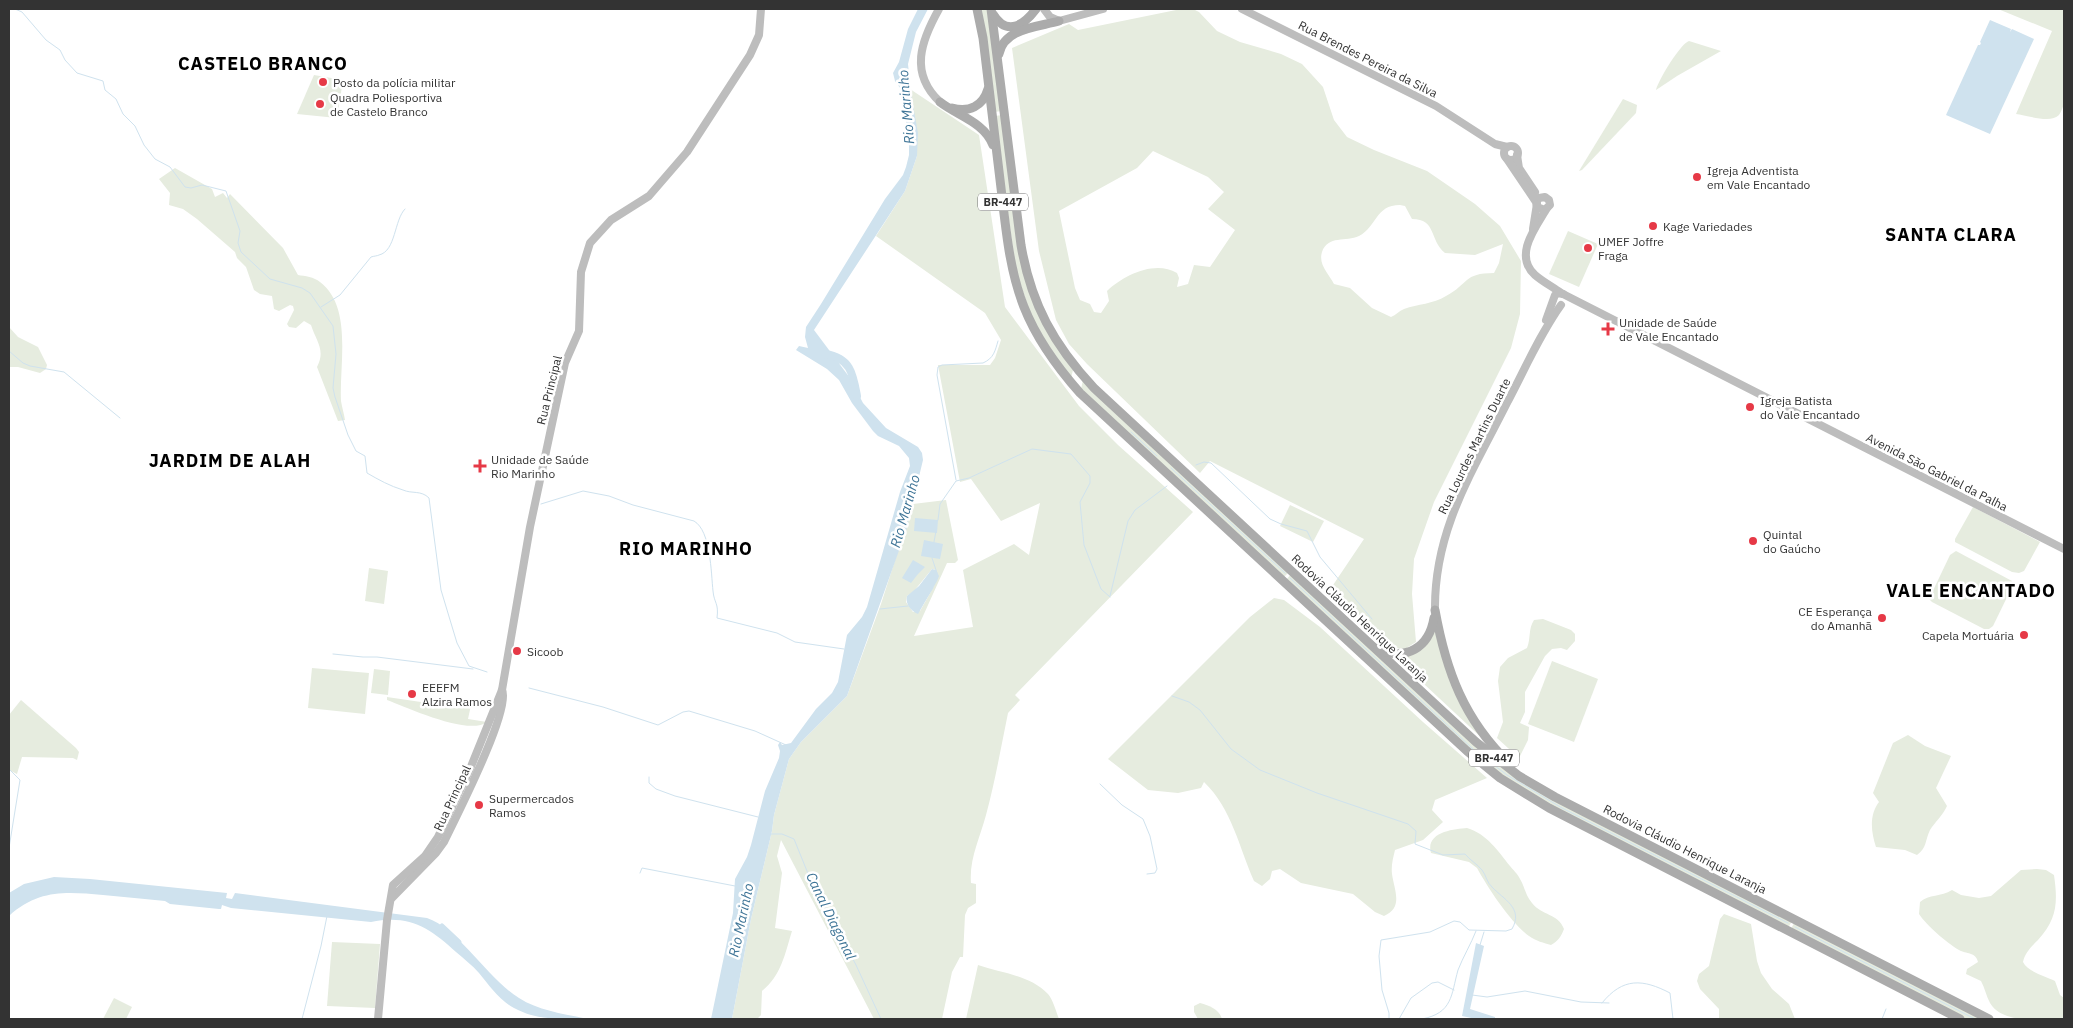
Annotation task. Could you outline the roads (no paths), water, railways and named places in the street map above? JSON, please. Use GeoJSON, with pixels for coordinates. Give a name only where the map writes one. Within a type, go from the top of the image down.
{"type":"FeatureCollection","features":[{"type":"Feature","properties":{"kind":"main road","name":"Rua Principal"},"geometry":{"type":"LineString","coordinates":[[378,1019],[387,920],[391,900],[399,889],[436,853],[444,842],[495,732],[503,704],[505,695],[502,690],[503,679],[530,527],[565,364],[580,331],[581,272],[590,243],[611,220],[649,196],[687,152],[750,55],[759,35],[761,9]]}},
{"type":"Feature","properties":{"kind":"main road"},"geometry":{"type":"LineString","coordinates":[[939,9],[923,43],[921,61],[927,85],[940,102],[985,131],[992,142],[998,162]]}},
{"type":"Feature","properties":{"kind":"main road","name":"Rodovia Cláudio Henrique Laranja"},"geometry":{"type":"LineString","coordinates":[[977,9],[1008,247],[1018,290],[1029,319],[1041,341],[1080,393],[1467,751],[1500,778],[1549,808],[1960,1019]]}},
{"type":"Feature","properties":{"kind":"main road"},"geometry":{"type":"LineString","coordinates":[[991,10],[1000,22],[1012,26],[1024,22],[1036,9]]}},
{"type":"Feature","properties":{"kind":"main road"},"geometry":{"type":"LineString","coordinates":[[1044,9],[1050,17],[1060,21]]}},
{"type":"Feature","properties":{"kind":"main road"},"geometry":{"type":"LineString","coordinates":[[998,57],[1003,43],[1014,34],[1084,12],[1103,9]]}},
{"type":"Feature","properties":{"kind":"main road","name":"Rua Brendes Pereira da Silva"},"geometry":{"type":"LineString","coordinates":[[1242,9],[1436,106],[1498,145],[1507,147]]}},
{"type":"Feature","properties":{"kind":"main road","name":"Rodovia Cláudio Henrique Laranja"},"geometry":{"type":"LineString","coordinates":[[991,10],[1026,269],[1034,297],[1046,324],[1074,366],[1084,377],[1486,751],[1519,776],[1555,797],[1989,1019]]}},
{"type":"Feature","properties":{"kind":"main road"},"geometry":{"type":"LineString","coordinates":[[940,102],[959,110],[971,109],[984,100],[988,84]]}},
{"type":"Feature","properties":{"kind":"main road","name":"Rua Brendes Pereira da Silva"},"geometry":{"type":"LineString","coordinates":[[1480,134],[1506,158],[1537,201]]}},
{"type":"Feature","properties":{"kind":"main road"},"geometry":{"type":"LineString","coordinates":[[1517,155],[1513,159],[1506,158],[1504,151],[1507,147],[1515,148],[1517,155],[1519,168],[1537,201],[1533,231],[1527,248],[1527,262],[1530,270],[1558,296],[1566,300],[1562,304]]}},
{"type":"Feature","properties":{"kind":"main road"},"geometry":{"type":"LineString","coordinates":[[1533,231],[1550,204],[1545,197],[1537,201]]}},
{"type":"Feature","properties":{"kind":"main road","name":"Avenida São Gabriel da Palha"},"geometry":{"type":"LineString","coordinates":[[1558,296],[1586,306],[2064,550]]}},
{"type":"Feature","properties":{"kind":"main road","name":"Rua Lourdes Martins Duarte"},"geometry":{"type":"LineString","coordinates":[[1435,610],[1438,562],[1452,515],[1533,352],[1558,296]]}},
{"type":"Feature","properties":{"kind":"main road","name":"Avenida São Gabriel da Palha"},"geometry":{"type":"LineString","coordinates":[[1562,304],[1576,303],[1586,306]]}},
{"type":"Feature","properties":{"kind":"main road","name":"Rua Lourdes Martins Duarte"},"geometry":{"type":"LineString","coordinates":[[1533,352],[1562,304]]}},
{"type":"Feature","properties":{"kind":"main road"},"geometry":{"type":"LineString","coordinates":[[1372,646],[1394,654],[1416,649],[1429,635],[1435,610]]}},
{"type":"Feature","properties":{"kind":"main road"},"geometry":{"type":"LineString","coordinates":[[1435,610],[1447,665],[1471,717],[1508,762],[1526,778],[1555,797]]}},
{"type":"Feature","properties":{"kind":"water"},"geometry":{"type":"Polygon","coordinates":[[[918,9],[928,9],[916,32],[908,64],[918,133],[917,156],[905,191],[814,330],[850,378],[863,403],[886,428],[918,447],[922,453],[923,460],[906,531],[847,696],[801,742],[789,759],[774,815],[772,831],[751,919],[732,1019],[711,1019],[733,913],[735,879],[747,857],[765,791],[779,758],[780,751],[778,745],[780,742],[782,745],[791,743],[816,709],[832,693],[838,682],[847,635],[862,617],[867,607],[900,492],[910,466],[909,458],[899,446],[878,436],[873,431],[852,403],[839,380],[827,369],[796,350],[799,346],[808,348],[805,337],[806,327],[885,199],[903,175],[906,167],[909,155],[909,137],[900,88],[895,81],[893,73],[899,62],[908,29],[918,9]]]}},
{"type":"Feature","properties":{"kind":"water"},"geometry":{"type":"Polygon","coordinates":[[[1990,20],[2011,29],[2010,32],[2012,29],[2034,39],[1990,134],[1946,115],[1990,20]]]}},
{"type":"Feature","properties":{"kind":"water"},"geometry":{"type":"Polygon","coordinates":[[[915,518],[938,520],[937,533],[914,531],[915,518]]]}},
{"type":"Feature","properties":{"kind":"water"},"geometry":{"type":"Polygon","coordinates":[[[924,540],[943,544],[940,559],[921,556],[924,540]]]}},
{"type":"Feature","properties":{"kind":"water"},"geometry":{"type":"Polygon","coordinates":[[[913,560],[925,567],[911,583],[902,578],[913,560]]]}},
{"type":"Feature","properties":{"kind":"water"},"geometry":{"type":"Polygon","coordinates":[[[932,569],[936,570],[939,576],[918,614],[909,607],[907,596],[919,586],[932,569]]]}},
{"type":"Feature","properties":{"kind":"water"},"geometry":{"type":"Polygon","coordinates":[[[54,877],[227,893],[226,898],[232,899],[235,893],[427,918],[451,932],[507,990],[519,998],[544,1009],[588,1019],[541,1017],[514,1008],[499,997],[476,970],[437,936],[418,925],[397,920],[371,922],[231,908],[222,905],[221,909],[219,909],[170,904],[165,901],[77,893],[53,894],[42,897],[20,907],[9,916],[9,893],[24,884],[54,877]]]}},
{"type":"Feature","properties":{"kind":"water"},"geometry":{"type":"Polygon","coordinates":[[[1476,943],[1484,946],[1470,1009],[1495,1017],[1495,1019],[1476,1019],[1462,1016],[1476,943]]]}},
{"type":"Feature","properties":{"kind":"waterway"},"geometry":{"type":"LineString","coordinates":[[15,9],[22,12],[46,40],[60,50],[65,60],[77,73],[103,81],[105,90],[116,99],[123,114],[135,126],[144,145],[155,159],[170,167],[185,187],[191,188],[202,185],[226,191],[240,231],[238,243],[241,252],[270,279],[302,288],[310,293],[333,326],[336,354],[333,388],[348,435],[356,451],[365,456],[367,473],[394,487],[420,493],[429,498],[441,590],[457,643],[469,666],[487,672]]}},
{"type":"Feature","properties":{"kind":"waterway"},"geometry":{"type":"LineString","coordinates":[[321,307],[340,295],[371,257],[385,252],[389,248],[401,214],[405,209]]}},
{"type":"Feature","properties":{"kind":"waterway"},"geometry":{"type":"LineString","coordinates":[[956,480],[937,375],[938,367],[942,365],[983,363],[992,356],[998,341]]}},
{"type":"Feature","properties":{"kind":"waterway"},"geometry":{"type":"LineString","coordinates":[[9,351],[23,363],[30,366],[64,372],[120,418]]}},
{"type":"Feature","properties":{"kind":"waterway","name":"Rio Marinho"},"geometry":{"type":"LineString","coordinates":[[825,354],[840,359],[849,368],[857,396]]}},
{"type":"Feature","properties":{"kind":"waterway"},"geometry":{"type":"LineString","coordinates":[[1131,432],[1157,456]]}},
{"type":"Feature","properties":{"kind":"waterway"},"geometry":{"type":"LineString","coordinates":[[938,520],[940,504],[956,481],[969,478],[1032,449],[1071,454],[1090,476],[1090,483],[1080,502],[1084,545],[1101,589],[1110,597]]}},
{"type":"Feature","properties":{"kind":"waterway"},"geometry":{"type":"LineString","coordinates":[[1196,465],[1204,462],[1211,463],[1270,519],[1307,531],[1320,557],[1372,619]]}},
{"type":"Feature","properties":{"kind":"waterway"},"geometry":{"type":"LineString","coordinates":[[1171,468],[1285,573]]}},
{"type":"Feature","properties":{"kind":"waterway"},"geometry":{"type":"LineString","coordinates":[[1110,596],[1128,521],[1135,510],[1167,486]]}},
{"type":"Feature","properties":{"kind":"waterway"},"geometry":{"type":"LineString","coordinates":[[541,504],[583,491],[609,496],[633,505],[694,521],[700,526],[707,543],[717,618],[777,633],[795,642],[844,649]]}},
{"type":"Feature","properties":{"kind":"waterway"},"geometry":{"type":"LineString","coordinates":[[934,542],[936,531]]}},
{"type":"Feature","properties":{"kind":"waterway"},"geometry":{"type":"LineString","coordinates":[[932,558],[937,573]]}},
{"type":"Feature","properties":{"kind":"waterway"},"geometry":{"type":"LineString","coordinates":[[1290,578],[1473,749],[1507,775],[1562,808],[1788,923]]}},
{"type":"Feature","properties":{"kind":"waterway"},"geometry":{"type":"LineString","coordinates":[[925,600],[933,588]]}},
{"type":"Feature","properties":{"kind":"waterway"},"geometry":{"type":"LineString","coordinates":[[880,609],[908,606]]}},
{"type":"Feature","properties":{"kind":"waterway"},"geometry":{"type":"LineString","coordinates":[[333,654],[377,657],[473,669]]}},
{"type":"Feature","properties":{"kind":"waterway"},"geometry":{"type":"LineString","coordinates":[[529,688],[603,707],[658,725],[683,712],[689,711],[755,731],[786,745]]}},
{"type":"Feature","properties":{"kind":"waterway"},"geometry":{"type":"LineString","coordinates":[[1172,696],[1189,702],[1200,710],[1231,749],[1260,770],[1317,793],[1408,824],[1416,831],[1415,844],[1443,855],[1465,854],[1482,870],[1490,885],[1511,905],[1514,910],[1515,922],[1512,929],[1506,931],[1469,930],[1460,922],[1454,921],[1430,932],[1381,940],[1379,956],[1382,990],[1389,1019]]}},
{"type":"Feature","properties":{"kind":"waterway"},"geometry":{"type":"LineString","coordinates":[[9,769],[20,780],[9,848]]}},
{"type":"Feature","properties":{"kind":"waterway"},"geometry":{"type":"LineString","coordinates":[[649,777],[649,783],[656,789],[675,796],[758,817]]}},
{"type":"Feature","properties":{"kind":"waterway"},"geometry":{"type":"LineString","coordinates":[[1100,784],[1122,805],[1143,819],[1150,836],[1157,869],[1155,873],[1147,874]]}},
{"type":"Feature","properties":{"kind":"waterway","name":"Canal Diagonal"},"geometry":{"type":"LineString","coordinates":[[771,834],[782,834],[794,839],[809,876],[856,965],[881,1019]]}},
{"type":"Feature","properties":{"kind":"waterway"},"geometry":{"type":"LineString","coordinates":[[640,873],[642,868],[735,886]]}},
{"type":"Feature","properties":{"kind":"waterway"},"geometry":{"type":"LineString","coordinates":[[302,1019],[327,916]]}},
{"type":"Feature","properties":{"kind":"waterway"},"geometry":{"type":"LineString","coordinates":[[442,926],[459,942]]}},
{"type":"Feature","properties":{"kind":"waterway"},"geometry":{"type":"LineString","coordinates":[[1795,927],[1975,1019]]}},
{"type":"Feature","properties":{"kind":"waterway"},"geometry":{"type":"LineString","coordinates":[[1422,1019],[1440,1012],[1449,1002],[1458,970],[1476,931]]}},
{"type":"Feature","properties":{"kind":"waterway"},"geometry":{"type":"LineString","coordinates":[[1480,945],[1484,932]]}},
{"type":"Feature","properties":{"kind":"waterway"},"geometry":{"type":"LineString","coordinates":[[1399,1019],[1411,998],[1432,983],[1438,982],[1454,990]]}},
{"type":"Feature","properties":{"kind":"waterway"},"geometry":{"type":"LineString","coordinates":[[1602,1003],[1610,995],[1626,985],[1634,983],[1651,985],[1670,993],[1673,1019]]}},
{"type":"Feature","properties":{"kind":"waterway"},"geometry":{"type":"LineString","coordinates":[[1472,995],[1487,997],[1525,991],[1581,1002],[1609,1003]]}},
{"type":"Feature","properties":{"kind":"waterway"},"geometry":{"type":"LineString","coordinates":[[1882,1019],[1886,1009]]}},
{"type":"Feature","properties":{"kind":"place","name":"Posto da polícia militar"},"geometry":{"type":"Point","coordinates":[323,82]}},
{"type":"Feature","properties":{"kind":"place","name":"Quadra Poliesportiva de Castelo Branco"},"geometry":{"type":"Point","coordinates":[320,104]}},
{"type":"Feature","properties":{"kind":"place","name":"Igreja Adventista em Vale Encantado"},"geometry":{"type":"Point","coordinates":[1697,177]}},
{"type":"Feature","properties":{"kind":"place","name":"Kage Variedades"},"geometry":{"type":"Point","coordinates":[1653,226]}},
{"type":"Feature","properties":{"kind":"place","name":"UMEF Joffre Fraga"},"geometry":{"type":"Point","coordinates":[1588,248]}},
{"type":"Feature","properties":{"kind":"place","name":"Unidade de Saúde de Vale Encantado"},"geometry":{"type":"Point","coordinates":[1608,329]}},
{"type":"Feature","properties":{"kind":"place","name":"Igreja Batista do Vale Encantado"},"geometry":{"type":"Point","coordinates":[1750,407]}},
{"type":"Feature","properties":{"kind":"place","name":"Unidade de Saúde Rio Marinho"},"geometry":{"type":"Point","coordinates":[480,466]}},
{"type":"Feature","properties":{"kind":"place","name":"Quintal do Gaúcho"},"geometry":{"type":"Point","coordinates":[1753,541]}},
{"type":"Feature","properties":{"kind":"place","name":"CE Esperança do Amanhã"},"geometry":{"type":"Point","coordinates":[1882,618]}},
{"type":"Feature","properties":{"kind":"place","name":"Capela Mortuária"},"geometry":{"type":"Point","coordinates":[2024,635]}},
{"type":"Feature","properties":{"kind":"place","name":"Sicoob"},"geometry":{"type":"Point","coordinates":[517,651]}},
{"type":"Feature","properties":{"kind":"place","name":"EEEFM Alzira Ramos"},"geometry":{"type":"Point","coordinates":[412,694]}},
{"type":"Feature","properties":{"kind":"place","name":"Supermercados Ramos"},"geometry":{"type":"Point","coordinates":[479,805]}},
{"type":"Feature","properties":{"kind":"district","name":"CASTELO BRANCO"},"geometry":{"type":"Point","coordinates":[263,63]}},
{"type":"Feature","properties":{"kind":"district","name":"SANTA CLARA"},"geometry":{"type":"Point","coordinates":[1951,234]}},
{"type":"Feature","properties":{"kind":"district","name":"JARDIM DE ALAH"},"geometry":{"type":"Point","coordinates":[230,460]}},
{"type":"Feature","properties":{"kind":"district","name":"RIO MARINHO"},"geometry":{"type":"Point","coordinates":[686,548]}},
{"type":"Feature","properties":{"kind":"district","name":"VALE ENCANTADO"},"geometry":{"type":"Point","coordinates":[1971,590]}}]}
